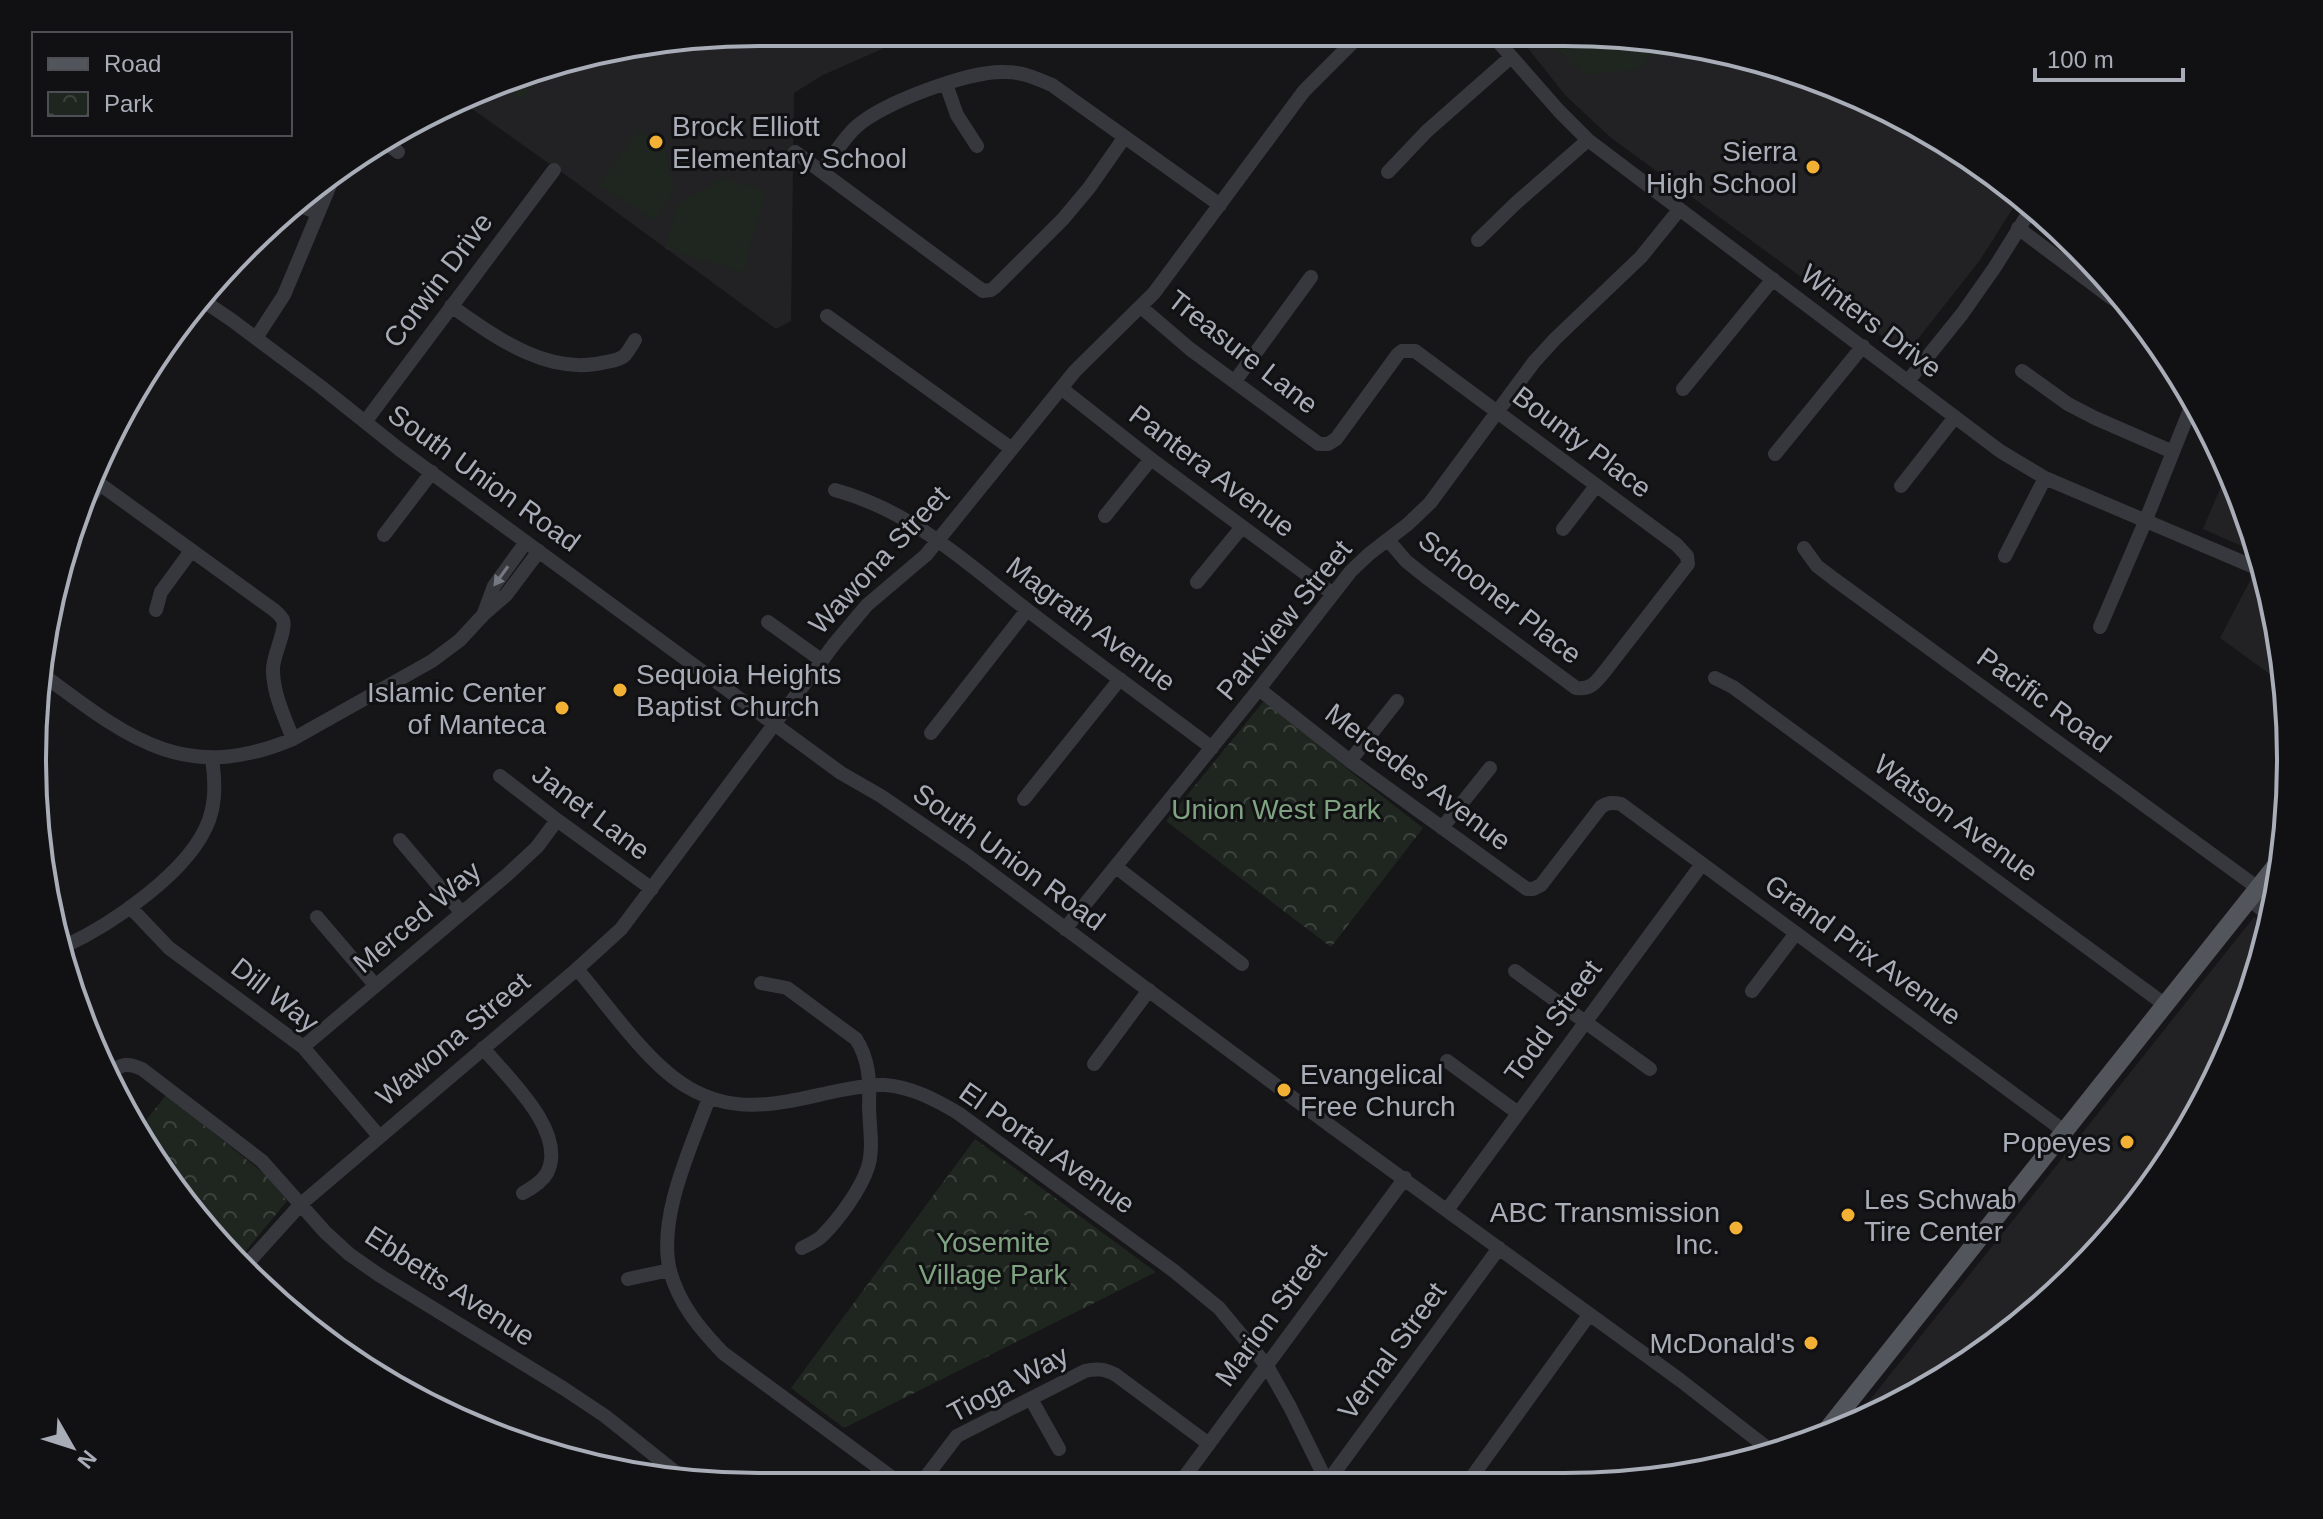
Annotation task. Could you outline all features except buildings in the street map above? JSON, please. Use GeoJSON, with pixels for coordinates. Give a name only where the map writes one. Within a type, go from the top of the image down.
{"type":"FeatureCollection","features":[{"type":"Feature","properties":{"kind":"main road"},"geometry":{"type":"LineString","coordinates":[[1835,1420],[2267,877]]}},
{"type":"Feature","properties":{"kind":"street","name":"Wawona Street"},"geometry":{"type":"LineString","coordinates":[[251,1260],[301,1204],[621,929],[821,660],[867,605],[926,555],[1085,359],[1141,307],[1179,261],[1338,46]]}},
{"type":"Feature","properties":{"kind":"street","name":"Winters Drive"},"geometry":{"type":"LineString","coordinates":[[1502,46],[1588,140],[2000,451],[2045,478],[2250,565]]}},
{"type":"Feature","properties":{"kind":"street"},"geometry":{"type":"LineString","coordinates":[[1388,172],[1427,131],[1511,57]]}},
{"type":"Feature","properties":{"kind":"street"},"geometry":{"type":"LineString","coordinates":[[822,171],[846,137],[871,115],[904,98],[974,75],[1001,71],[1033,76],[1052,85],[1220,205]]}},
{"type":"Feature","properties":{"kind":"street"},"geometry":{"type":"LineString","coordinates":[[946,84],[957,115],[977,146]]}},
{"type":"Feature","properties":{"kind":"street"},"geometry":{"type":"LineString","coordinates":[[795,152],[983,291],[995,287],[1063,219],[1124,138]]}},
{"type":"Feature","properties":{"kind":"street"},"geometry":{"type":"LineString","coordinates":[[1478,240],[1588,140]]}},
{"type":"Feature","properties":{"kind":"street"},"geometry":{"type":"LineString","coordinates":[[393,148],[398,152]]}},
{"type":"Feature","properties":{"kind":"street","name":"Corwin Drive"},"geometry":{"type":"LineString","coordinates":[[365,422],[554,170]]}},
{"type":"Feature","properties":{"kind":"street"},"geometry":{"type":"LineString","coordinates":[[256,338],[284,295],[327,191]]}},
{"type":"Feature","properties":{"kind":"street"},"geometry":{"type":"LineString","coordinates":[[307,208],[318,213]]}},
{"type":"Feature","properties":{"kind":"street","name":"Parkview Street"},"geometry":{"type":"LineString","coordinates":[[1065,929],[1360,562],[1430,503],[1534,362],[1641,257],[1679,210]]}},
{"type":"Feature","properties":{"kind":"street"},"geometry":{"type":"LineString","coordinates":[[1908,381],[1962,314],[2026,216]]}},
{"type":"Feature","properties":{"kind":"street"},"geometry":{"type":"LineString","coordinates":[[2018,228],[2092,281]]}},
{"type":"Feature","properties":{"kind":"street"},"geometry":{"type":"LineString","coordinates":[[1235,381],[1311,277]]}},
{"type":"Feature","properties":{"kind":"street"},"geometry":{"type":"LineString","coordinates":[[1683,389],[1773,279]]}},
{"type":"Feature","properties":{"kind":"street","name":"South Union Road"},"geometry":{"type":"LineString","coordinates":[[210,305],[526,542],[841,773],[881,796],[968,856],[1680,1380],[1763,1444]]}},
{"type":"Feature","properties":{"kind":"street"},"geometry":{"type":"LineString","coordinates":[[451,306],[514,347],[557,363],[583,366],[618,359],[624,356],[635,340]]}},
{"type":"Feature","properties":{"kind":"street","name":"Treasure Lane"},"geometry":{"type":"LineString","coordinates":[[1141,307],[1190,349],[1319,444],[1328,444],[1336,439],[1349,422]]}},
{"type":"Feature","properties":{"kind":"street"},"geometry":{"type":"LineString","coordinates":[[827,316],[1012,449]]}},
{"type":"Feature","properties":{"kind":"street"},"geometry":{"type":"LineString","coordinates":[[1775,454],[1863,346]]}},
{"type":"Feature","properties":{"kind":"street","name":"Bounty Place"},"geometry":{"type":"LineString","coordinates":[[1349,422],[1398,354],[1415,351],[1684,552],[1688,564],[1678,580],[1595,684],[1584,689]]}},
{"type":"Feature","properties":{"kind":"street"},"geometry":{"type":"LineString","coordinates":[[2022,371],[2068,404],[2173,452]]}},
{"type":"Feature","properties":{"kind":"street","name":"Pantera Avenue"},"geometry":{"type":"LineString","coordinates":[[1061,388],[1333,594]]}},
{"type":"Feature","properties":{"kind":"street"},"geometry":{"type":"LineString","coordinates":[[2100,627],[2188,415]]}},
{"type":"Feature","properties":{"kind":"street"},"geometry":{"type":"LineString","coordinates":[[1901,486],[1955,417]]}},
{"type":"Feature","properties":{"kind":"street"},"geometry":{"type":"LineString","coordinates":[[1105,516],[1151,459]]}},
{"type":"Feature","properties":{"kind":"street"},"geometry":{"type":"LineString","coordinates":[[384,535],[432,472]]}},
{"type":"Feature","properties":{"kind":"street"},"geometry":{"type":"LineString","coordinates":[[2005,556],[2045,478]]}},
{"type":"Feature","properties":{"kind":"street"},"geometry":{"type":"LineString","coordinates":[[101,484],[274,610],[283,620],[273,670],[279,701],[293,739]]}},
{"type":"Feature","properties":{"kind":"street"},"geometry":{"type":"LineString","coordinates":[[1563,529],[1596,486]]}},
{"type":"Feature","properties":{"kind":"street","name":"Magrath Avenue"},"geometry":{"type":"LineString","coordinates":[[835,490],[881,506],[939,540],[1212,748]]}},
{"type":"Feature","properties":{"kind":"street"},"geometry":{"type":"LineString","coordinates":[[1197,582],[1242,527]]}},
{"type":"Feature","properties":{"kind":"street","name":"Schooner Place"},"geometry":{"type":"LineString","coordinates":[[1388,540],[1406,561],[1426,577],[1576,688],[1584,689]]}},
{"type":"Feature","properties":{"kind":"street"},"geometry":{"type":"LineString","coordinates":[[484,614],[494,586],[526,542]]}},
{"type":"Feature","properties":{"kind":"street","name":"Pacific Road"},"geometry":{"type":"LineString","coordinates":[[1804,548],[1817,566],[2254,893],[2262,904]]}},
{"type":"Feature","properties":{"kind":"street"},"geometry":{"type":"LineString","coordinates":[[156,610],[161,592],[191,551]]}},
{"type":"Feature","properties":{"kind":"street"},"geometry":{"type":"LineString","coordinates":[[51,681],[132,738],[166,750],[212,759],[277,746],[432,661],[460,640],[506,595],[539,551]]}},
{"type":"Feature","properties":{"kind":"street"},"geometry":{"type":"LineString","coordinates":[[931,733],[1027,610]]}},
{"type":"Feature","properties":{"kind":"street"},"geometry":{"type":"LineString","coordinates":[[768,622],[821,660]]}},
{"type":"Feature","properties":{"kind":"street","name":"Watson Avenue"},"geometry":{"type":"LineString","coordinates":[[1715,678],[1733,687],[2164,1004]]}},
{"type":"Feature","properties":{"kind":"street"},"geometry":{"type":"LineString","coordinates":[[1024,799],[1120,679]]}},
{"type":"Feature","properties":{"kind":"street","name":"Mercedes Avenue"},"geometry":{"type":"LineString","coordinates":[[1259,689],[1350,761],[1527,889],[1541,885],[1547,878]]}},
{"type":"Feature","properties":{"kind":"street"},"geometry":{"type":"LineString","coordinates":[[1350,761],[1397,701]]}},
{"type":"Feature","properties":{"kind":"street"},"geometry":{"type":"LineString","coordinates":[[70,944],[90,935],[130,907],[183,862],[199,840],[213,806],[215,778],[212,759]]}},
{"type":"Feature","properties":{"kind":"street"},"geometry":{"type":"LineString","coordinates":[[1442,828],[1490,768]]}},
{"type":"Feature","properties":{"kind":"street","name":"Janet Lane"},"geometry":{"type":"LineString","coordinates":[[500,776],[652,889]]}},
{"type":"Feature","properties":{"kind":"street","name":"Grand Prix Avenue"},"geometry":{"type":"LineString","coordinates":[[1547,878],[1601,807],[1614,802],[2064,1131]]}},
{"type":"Feature","properties":{"kind":"street","name":"Merced Way"},"geometry":{"type":"LineString","coordinates":[[303,1047],[508,874],[537,847],[557,820]]}},
{"type":"Feature","properties":{"kind":"street"},"geometry":{"type":"LineString","coordinates":[[400,840],[461,912]]}},
{"type":"Feature","properties":{"kind":"street","name":"Todd Street"},"geometry":{"type":"LineString","coordinates":[[1447,1210],[1702,864]]}},
{"type":"Feature","properties":{"kind":"street"},"geometry":{"type":"LineString","coordinates":[[1116,867],[1242,964]]}},
{"type":"Feature","properties":{"kind":"street","name":"Dill Way"},"geometry":{"type":"LineString","coordinates":[[130,907],[169,948],[303,1047],[379,1136]]}},
{"type":"Feature","properties":{"kind":"street"},"geometry":{"type":"LineString","coordinates":[[317,917],[375,985]]}},
{"type":"Feature","properties":{"kind":"street"},"geometry":{"type":"LineString","coordinates":[[1752,991],[1796,933]]}},
{"type":"Feature","properties":{"kind":"street","name":"El Portal Avenue"},"geometry":{"type":"LineString","coordinates":[[577,969],[663,1068],[687,1087],[709,1098],[737,1105],[766,1105],[886,1085],[930,1097],[958,1113],[1208,1298],[1239,1330],[1267,1366],[1322,1473]]}},
{"type":"Feature","properties":{"kind":"street"},"geometry":{"type":"LineString","coordinates":[[1515,971],[1650,1069]]}},
{"type":"Feature","properties":{"kind":"street"},"geometry":{"type":"LineString","coordinates":[[761,983],[787,988],[856,1039],[867,1064],[871,1147],[868,1167],[859,1188],[821,1238],[802,1248]]}},
{"type":"Feature","properties":{"kind":"street"},"geometry":{"type":"LineString","coordinates":[[1094,1064],[1149,990]]}},
{"type":"Feature","properties":{"kind":"street"},"geometry":{"type":"LineString","coordinates":[[483,1048],[536,1112],[547,1131],[551,1160],[546,1175],[523,1193]]}},
{"type":"Feature","properties":{"kind":"street"},"geometry":{"type":"LineString","coordinates":[[1447,1061],[1518,1113]]}},
{"type":"Feature","properties":{"kind":"street","name":"Ebbetts Avenue"},"geometry":{"type":"LineString","coordinates":[[116,1068],[126,1064],[142,1069],[262,1161],[325,1232],[349,1254],[574,1395],[669,1467]]}},
{"type":"Feature","properties":{"kind":"street"},"geometry":{"type":"LineString","coordinates":[[709,1098],[678,1180],[670,1220],[670,1270],[691,1315],[723,1353],[886,1473]]}},
{"type":"Feature","properties":{"kind":"street","name":"Marion Street"},"geometry":{"type":"LineString","coordinates":[[1187,1473],[1405,1178]]}},
{"type":"Feature","properties":{"kind":"street","name":"Vernal Street"},"geometry":{"type":"LineString","coordinates":[[1335,1473],[1499,1248]]}},
{"type":"Feature","properties":{"kind":"street"},"geometry":{"type":"LineString","coordinates":[[628,1279],[670,1270]]}},
{"type":"Feature","properties":{"kind":"street"},"geometry":{"type":"LineString","coordinates":[[1475,1473],[1589,1315]]}},
{"type":"Feature","properties":{"kind":"street","name":"Tioga Way"},"geometry":{"type":"LineString","coordinates":[[929,1473],[957,1436],[1096,1368],[1107,1370],[1209,1444]]}},
{"type":"Feature","properties":{"kind":"street"},"geometry":{"type":"LineString","coordinates":[[1031,1399],[1059,1449]]}},
{"type":"Feature","properties":{"kind":"shaded area","name":"Brock Elliott Elementary School"},"geometry":{"type":"Polygon","coordinates":[[[760,46],[889,46],[821,76],[794,93],[791,321],[776,329],[470,108],[575,70],[666,52],[760,46]]]}},
{"type":"Feature","properties":{"kind":"shaded area","name":"Sierra High School"},"geometry":{"type":"Polygon","coordinates":[[[1526,46],[1657,52],[1748,70],[1837,100],[1879,120],[1960,166],[2014,206],[1980,260],[1910,349],[1901,350],[1610,137],[1566,96],[1526,46]]]}},
{"type":"Feature","properties":{"kind":"shaded area"},"geometry":{"type":"Polygon","coordinates":[[[2222,484],[2244,547],[2203,529],[2222,484]]]}},
{"type":"Feature","properties":{"kind":"shaded area"},"geometry":{"type":"Polygon","coordinates":[[[2252,577],[2254,578],[2272,675],[2220,638],[2252,577]]]}},
{"type":"Feature","properties":{"kind":"shaded area"},"geometry":{"type":"Polygon","coordinates":[[[2254,917],[2258,920],[2223,1033],[2181,1116],[2130,1194],[2068,1264],[1998,1326],[1920,1377],[1866,1405],[2254,917]]]}},
{"type":"Feature","properties":{"kind":"green space"},"geometry":{"type":"Polygon","coordinates":[[[1553,46],[1654,52],[1640,69],[1587,75],[1553,46]]]}},
{"type":"Feature","properties":{"kind":"green space"},"geometry":{"type":"Polygon","coordinates":[[[534,83],[521,100],[510,91],[534,83]]]}},
{"type":"Feature","properties":{"kind":"green space"},"geometry":{"type":"Polygon","coordinates":[[[639,130],[664,146],[674,192],[653,220],[599,185],[639,130]]]}},
{"type":"Feature","properties":{"kind":"green space"},"geometry":{"type":"Polygon","coordinates":[[[722,178],[766,191],[743,272],[665,249],[677,204],[722,178]]]}},
{"type":"Feature","properties":{"kind":"green space","name":"Union West Park"},"geometry":{"type":"Polygon","coordinates":[[[1264,701],[1423,828],[1331,947],[1166,821],[1264,701]]]}},
{"type":"Feature","properties":{"kind":"green space"},"geometry":{"type":"Polygon","coordinates":[[[166,1095],[266,1175],[287,1201],[244,1253],[193,1194],[145,1121],[166,1095]]]}},
{"type":"Feature","properties":{"kind":"green space","name":"Yosemite Village Park"},"geometry":{"type":"Polygon","coordinates":[[[975,1139],[1156,1272],[844,1428],[791,1388],[975,1139]]]}},
{"type":"Feature","properties":{"kind":"green space"},"geometry":{"type":"Polygon","coordinates":[[[1015,1208],[1034,1222],[1021,1239],[1002,1225],[1015,1208]]]}},
{"type":"Feature","properties":{"kind":"place","name":"Brock Elliott Elementary School"},"geometry":{"type":"Point","coordinates":[656,142]}},
{"type":"Feature","properties":{"kind":"place","name":"Sierra High School"},"geometry":{"type":"Point","coordinates":[1813,167]}},
{"type":"Feature","properties":{"kind":"place","name":"Sequoia Heights Baptist Church"},"geometry":{"type":"Point","coordinates":[620,690]}},
{"type":"Feature","properties":{"kind":"place","name":"Islamic Center of Manteca"},"geometry":{"type":"Point","coordinates":[562,708]}},
{"type":"Feature","properties":{"kind":"place","name":"Evangelical Free Church"},"geometry":{"type":"Point","coordinates":[1284,1090]}},
{"type":"Feature","properties":{"kind":"place","name":"Popeyes"},"geometry":{"type":"Point","coordinates":[2127,1142]}},
{"type":"Feature","properties":{"kind":"place","name":"Les Schwab Tire Center"},"geometry":{"type":"Point","coordinates":[1848,1215]}},
{"type":"Feature","properties":{"kind":"place","name":"ABC Transmission Inc."},"geometry":{"type":"Point","coordinates":[1736,1228]}},
{"type":"Feature","properties":{"kind":"place","name":"McDonald's"},"geometry":{"type":"Point","coordinates":[1811,1343]}}]}
